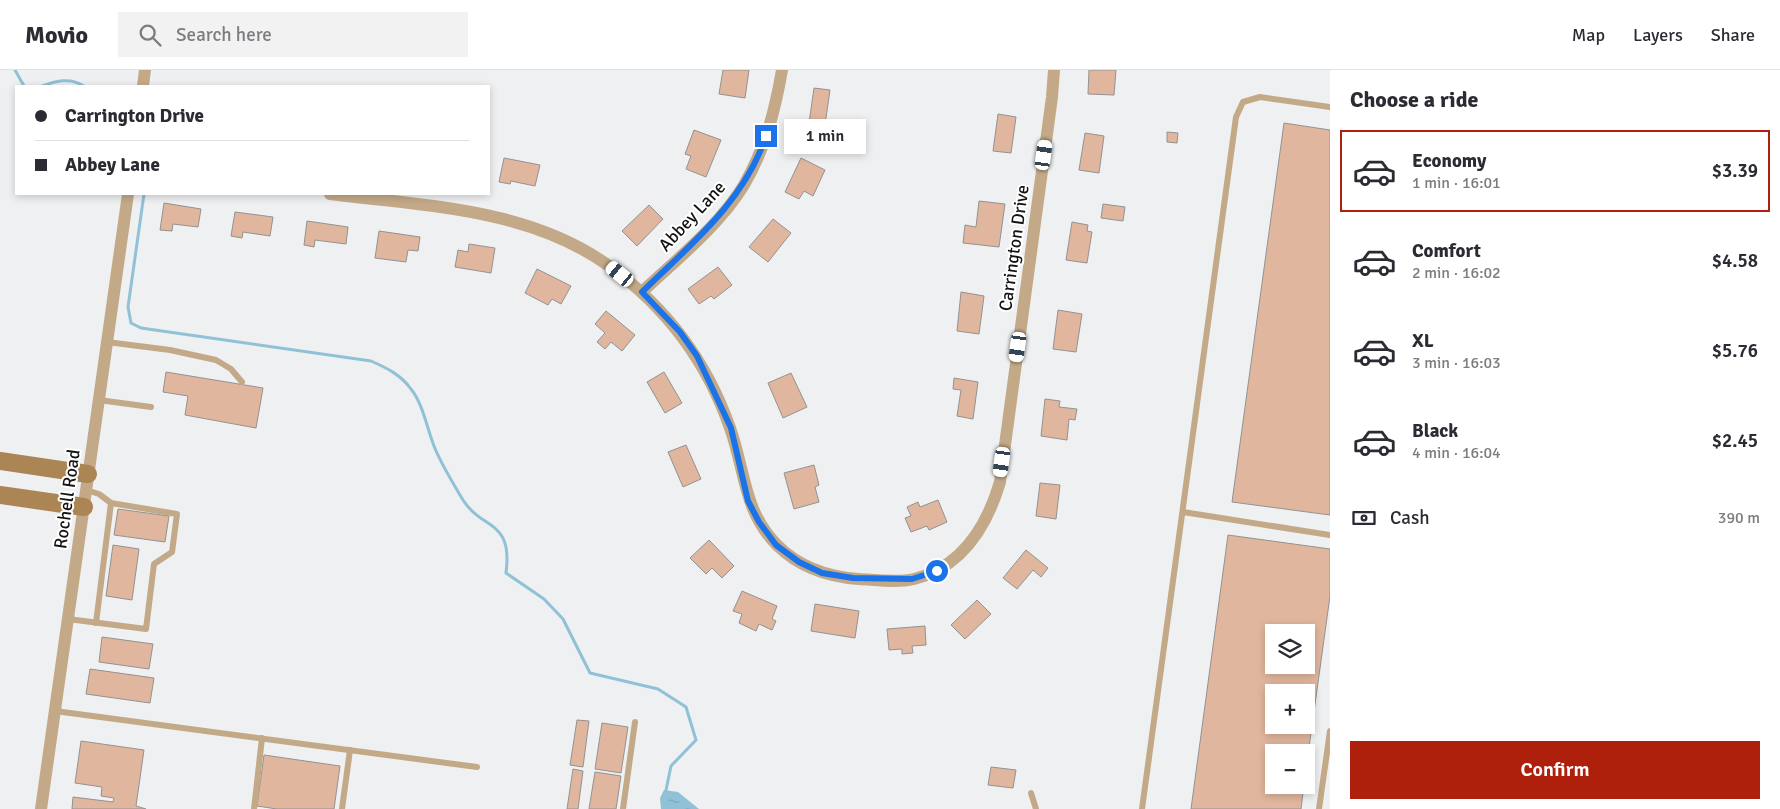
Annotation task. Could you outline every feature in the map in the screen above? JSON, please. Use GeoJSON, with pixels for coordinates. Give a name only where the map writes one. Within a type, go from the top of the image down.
{"type":"FeatureCollection","features":[{"type":"Feature","properties":{"kind":"street"},"geometry":{"type":"LineString","coordinates":[[143,85],[145,70]]}},
{"type":"Feature","properties":{"kind":"street","name":"Abbey Lane"},"geometry":{"type":"LineString","coordinates":[[642,292],[719,218],[743,186],[762,150],[776,108],[782,70]]}},
{"type":"Feature","properties":{"kind":"street","name":"Carrington Drive"},"geometry":{"type":"LineString","coordinates":[[338,195],[476,213],[518,222],[570,243],[608,265],[642,292],[680,332],[697,356],[731,428],[748,501],[759,522],[776,545],[799,562],[822,573],[853,578],[912,579],[937,571],[974,540],[992,509],[1000,482],[1052,97],[1054,70]]}},
{"type":"Feature","properties":{"kind":"street","name":"Rochell Road"},"geometry":{"type":"LineString","coordinates":[[41,809],[128,195]]}},
{"type":"Feature","properties":{"kind":"street"},"geometry":{"type":"LineString","coordinates":[[0,461],[86,490]]}},
{"type":"Feature","properties":{"kind":"street"},"geometry":{"type":"LineString","coordinates":[[0,495],[86,490]]}},
{"type":"Feature","properties":{"kind":"lane"},"geometry":{"type":"LineString","coordinates":[[1142,809],[1236,118],[1243,102],[1260,97],[1330,106]]}},
{"type":"Feature","properties":{"kind":"lane"},"geometry":{"type":"LineString","coordinates":[[107,342],[170,350],[216,360],[231,369],[242,382]]}},
{"type":"Feature","properties":{"kind":"lane"},"geometry":{"type":"LineString","coordinates":[[99,400],[151,407]]}},
{"type":"Feature","properties":{"kind":"lane"},"geometry":{"type":"LineString","coordinates":[[68,619],[146,629],[154,564],[172,552],[177,514],[111,503],[99,494],[86,490]]}},
{"type":"Feature","properties":{"kind":"lane"},"geometry":{"type":"LineString","coordinates":[[96,623],[111,503]]}},
{"type":"Feature","properties":{"kind":"lane"},"geometry":{"type":"LineString","coordinates":[[1183,512],[1330,535]]}},
{"type":"Feature","properties":{"kind":"lane"},"geometry":{"type":"LineString","coordinates":[[55,711],[477,767]]}},
{"type":"Feature","properties":{"kind":"lane"},"geometry":{"type":"LineString","coordinates":[[623,809],[635,722]]}},
{"type":"Feature","properties":{"kind":"lane"},"geometry":{"type":"LineString","coordinates":[[1319,809],[1330,731]]}},
{"type":"Feature","properties":{"kind":"lane"},"geometry":{"type":"LineString","coordinates":[[254,809],[262,738]]}},
{"type":"Feature","properties":{"kind":"lane"},"geometry":{"type":"LineString","coordinates":[[342,809],[350,750]]}},
{"type":"Feature","properties":{"kind":"lane"},"geometry":{"type":"LineString","coordinates":[[1031,793],[1036,809]]}},
{"type":"Feature","properties":{"kind":"water"},"geometry":{"type":"Polygon","coordinates":[[[664,790],[678,792],[699,809],[661,809],[660,798],[664,790]]]}},
{"type":"Feature","properties":{"kind":"building"},"geometry":{"type":"Polygon","coordinates":[[[723,70],[749,70],[745,98],[719,94],[723,70]]]}},
{"type":"Feature","properties":{"kind":"building"},"geometry":{"type":"Polygon","coordinates":[[[1089,70],[1116,70],[1114,95],[1088,94],[1089,70]]]}},
{"type":"Feature","properties":{"kind":"building"},"geometry":{"type":"Polygon","coordinates":[[[814,88],[830,90],[825,125],[809,123],[814,88]]]}},
{"type":"Feature","properties":{"kind":"building"},"geometry":{"type":"Polygon","coordinates":[[[998,114],[1016,117],[1011,153],[993,151],[998,114]]]}},
{"type":"Feature","properties":{"kind":"building"},"geometry":{"type":"Polygon","coordinates":[[[1284,123],[1330,130],[1330,515],[1232,502],[1284,123]]]}},
{"type":"Feature","properties":{"kind":"building"},"geometry":{"type":"Polygon","coordinates":[[[694,130],[721,140],[706,177],[686,169],[691,156],[685,154],[694,130]]]}},
{"type":"Feature","properties":{"kind":"building"},"geometry":{"type":"Polygon","coordinates":[[[1167,132],[1178,133],[1177,143],[1167,142],[1167,132]]]}},
{"type":"Feature","properties":{"kind":"building"},"geometry":{"type":"Polygon","coordinates":[[[1085,133],[1104,136],[1099,173],[1079,170],[1085,133]]]}},
{"type":"Feature","properties":{"kind":"building"},"geometry":{"type":"Polygon","coordinates":[[[504,158],[540,165],[535,186],[511,181],[510,184],[499,182],[504,158]]]}},
{"type":"Feature","properties":{"kind":"building"},"geometry":{"type":"Polygon","coordinates":[[[801,158],[825,170],[813,196],[804,191],[799,199],[785,192],[801,158]]]}},
{"type":"Feature","properties":{"kind":"building"},"geometry":{"type":"Polygon","coordinates":[[[979,201],[1005,204],[999,247],[963,243],[965,225],[976,227],[979,201]]]}},
{"type":"Feature","properties":{"kind":"building"},"geometry":{"type":"Polygon","coordinates":[[[164,203],[201,209],[198,227],[173,224],[172,231],[160,230],[164,203]]]}},
{"type":"Feature","properties":{"kind":"building"},"geometry":{"type":"Polygon","coordinates":[[[1103,204],[1125,207],[1123,221],[1101,218],[1103,204]]]}},
{"type":"Feature","properties":{"kind":"building"},"geometry":{"type":"Polygon","coordinates":[[[649,205],[663,219],[637,246],[622,231],[649,205]]]}},
{"type":"Feature","properties":{"kind":"building"},"geometry":{"type":"Polygon","coordinates":[[[235,212],[273,217],[270,236],[243,232],[242,238],[231,236],[235,212]]]}},
{"type":"Feature","properties":{"kind":"building"},"geometry":{"type":"Polygon","coordinates":[[[773,219],[791,233],[768,262],[749,247],[773,219]]]}},
{"type":"Feature","properties":{"kind":"building"},"geometry":{"type":"Polygon","coordinates":[[[307,221],[348,227],[346,244],[315,240],[314,247],[304,245],[307,221]]]}},
{"type":"Feature","properties":{"kind":"building"},"geometry":{"type":"Polygon","coordinates":[[[1072,222],[1088,225],[1087,231],[1092,232],[1087,263],[1066,260],[1072,222]]]}},
{"type":"Feature","properties":{"kind":"building"},"geometry":{"type":"Polygon","coordinates":[[[379,231],[420,237],[418,251],[408,250],[406,262],[375,258],[379,231]]]}},
{"type":"Feature","properties":{"kind":"building"},"geometry":{"type":"Polygon","coordinates":[[[469,244],[495,248],[491,273],[455,267],[458,250],[468,252],[469,244]]]}},
{"type":"Feature","properties":{"kind":"building"},"geometry":{"type":"Polygon","coordinates":[[[718,267],[732,285],[714,299],[711,296],[699,304],[688,289],[718,267]]]}},
{"type":"Feature","properties":{"kind":"building"},"geometry":{"type":"Polygon","coordinates":[[[537,269],[571,286],[561,304],[552,299],[548,305],[525,293],[537,269]]]}},
{"type":"Feature","properties":{"kind":"building"},"geometry":{"type":"Polygon","coordinates":[[[961,292],[984,296],[979,334],[957,331],[961,292]]]}},
{"type":"Feature","properties":{"kind":"building"},"geometry":{"type":"Polygon","coordinates":[[[1058,310],[1082,314],[1076,352],[1053,349],[1058,310]]]}},
{"type":"Feature","properties":{"kind":"building"},"geometry":{"type":"Polygon","coordinates":[[[606,311],[635,335],[622,351],[611,342],[605,349],[597,342],[605,333],[595,324],[606,311]]]}},
{"type":"Feature","properties":{"kind":"building"},"geometry":{"type":"Polygon","coordinates":[[[166,372],[263,388],[256,428],[185,415],[188,396],[163,392],[166,372]]]}},
{"type":"Feature","properties":{"kind":"building"},"geometry":{"type":"Polygon","coordinates":[[[664,372],[682,403],[665,413],[647,382],[664,372]]]}},
{"type":"Feature","properties":{"kind":"building"},"geometry":{"type":"Polygon","coordinates":[[[791,373],[807,407],[783,418],[768,383],[791,373]]]}},
{"type":"Feature","properties":{"kind":"building"},"geometry":{"type":"Polygon","coordinates":[[[954,378],[978,382],[973,419],[957,416],[961,390],[953,389],[954,378]]]}},
{"type":"Feature","properties":{"kind":"building"},"geometry":{"type":"Polygon","coordinates":[[[1045,399],[1060,401],[1059,407],[1077,409],[1075,420],[1069,419],[1067,440],[1041,436],[1045,399]]]}},
{"type":"Feature","properties":{"kind":"building"},"geometry":{"type":"Polygon","coordinates":[[[686,445],[701,479],[683,487],[668,452],[686,445]]]}},
{"type":"Feature","properties":{"kind":"building"},"geometry":{"type":"Polygon","coordinates":[[[814,465],[819,485],[815,487],[819,502],[794,509],[784,473],[814,465]]]}},
{"type":"Feature","properties":{"kind":"building"},"geometry":{"type":"Polygon","coordinates":[[[1040,483],[1060,485],[1056,519],[1036,516],[1040,483]]]}},
{"type":"Feature","properties":{"kind":"building"},"geometry":{"type":"Polygon","coordinates":[[[938,500],[947,522],[929,530],[927,526],[911,532],[905,518],[911,516],[907,507],[918,502],[920,507],[938,500]]]}},
{"type":"Feature","properties":{"kind":"building"},"geometry":{"type":"Polygon","coordinates":[[[118,509],[169,516],[165,542],[114,535],[118,509]]]}},
{"type":"Feature","properties":{"kind":"building"},"geometry":{"type":"Polygon","coordinates":[[[1228,535],[1330,549],[1330,596],[1315,704],[1315,684],[1265,684],[1265,734],[1311,734],[1309,744],[1265,744],[1265,794],[1303,794],[1301,809],[1191,809],[1228,535]]]}},
{"type":"Feature","properties":{"kind":"building"},"geometry":{"type":"Polygon","coordinates":[[[709,540],[734,566],[722,578],[712,568],[706,574],[690,558],[709,540]]]}},
{"type":"Feature","properties":{"kind":"building"},"geometry":{"type":"Polygon","coordinates":[[[113,545],[139,549],[132,600],[106,596],[113,545]]]}},
{"type":"Feature","properties":{"kind":"building"},"geometry":{"type":"Polygon","coordinates":[[[1026,550],[1048,568],[1041,577],[1033,570],[1017,589],[1003,578],[1026,550]]]}},
{"type":"Feature","properties":{"kind":"building"},"geometry":{"type":"Polygon","coordinates":[[[742,591],[777,606],[772,619],[776,621],[772,630],[759,624],[756,631],[739,623],[742,614],[733,611],[742,591]]]}},
{"type":"Feature","properties":{"kind":"building"},"geometry":{"type":"Polygon","coordinates":[[[977,600],[991,614],[965,639],[951,625],[977,600]]]}},
{"type":"Feature","properties":{"kind":"building"},"geometry":{"type":"Polygon","coordinates":[[[815,604],[859,611],[855,638],[811,631],[815,604]]]}},
{"type":"Feature","properties":{"kind":"building"},"geometry":{"type":"Polygon","coordinates":[[[925,626],[926,645],[912,646],[913,653],[902,654],[902,649],[889,650],[887,629],[925,626]]]}},
{"type":"Feature","properties":{"kind":"building"},"geometry":{"type":"Polygon","coordinates":[[[102,637],[153,644],[149,669],[99,662],[102,637]]]}},
{"type":"Feature","properties":{"kind":"building"},"geometry":{"type":"Polygon","coordinates":[[[90,669],[154,678],[150,703],[86,694],[90,669]]]}},
{"type":"Feature","properties":{"kind":"building"},"geometry":{"type":"Polygon","coordinates":[[[577,720],[589,721],[583,767],[570,765],[577,720]]]}},
{"type":"Feature","properties":{"kind":"building"},"geometry":{"type":"Polygon","coordinates":[[[602,723],[628,727],[621,773],[595,769],[602,723]]]}},
{"type":"Feature","properties":{"kind":"building"},"geometry":{"type":"Polygon","coordinates":[[[81,741],[144,750],[136,806],[146,809],[72,809],[73,797],[113,802],[114,798],[101,796],[102,787],[75,783],[81,741]]]}},
{"type":"Feature","properties":{"kind":"building"},"geometry":{"type":"Polygon","coordinates":[[[264,755],[340,766],[334,809],[277,809],[257,806],[264,755]]]}},
{"type":"Feature","properties":{"kind":"building"},"geometry":{"type":"Polygon","coordinates":[[[991,767],[1016,770],[1013,788],[988,785],[991,767]]]}},
{"type":"Feature","properties":{"kind":"building"},"geometry":{"type":"Polygon","coordinates":[[[573,769],[583,771],[578,809],[567,809],[573,769]]]}},
{"type":"Feature","properties":{"kind":"building"},"geometry":{"type":"Polygon","coordinates":[[[595,772],[621,776],[616,809],[589,809],[595,772]]]}},
{"type":"Feature","properties":{"kind":"waterway"},"geometry":{"type":"LineString","coordinates":[[15,70],[23,85]]}},
{"type":"Feature","properties":{"kind":"waterway"},"geometry":{"type":"LineString","coordinates":[[45,85],[58,81],[68,81],[82,85]]}},
{"type":"Feature","properties":{"kind":"waterway"},"geometry":{"type":"LineString","coordinates":[[144,195],[128,307],[131,323],[141,328],[371,361],[388,369],[403,380],[419,402],[437,453],[463,500],[471,510],[501,534],[507,556],[506,573],[544,599],[563,619],[590,673],[658,689],[686,707],[696,740],[671,766],[665,795]]}},
{"type":"Feature","properties":{"kind":"route"},"geometry":{"type":"LineString","coordinates":[[766,136],[762,150],[743,186],[719,218],[642,292],[680,332],[697,356],[731,428],[748,501],[759,522],[776,545],[799,562],[822,573],[853,578],[887,580],[912,579],[937,571]]}}]}
